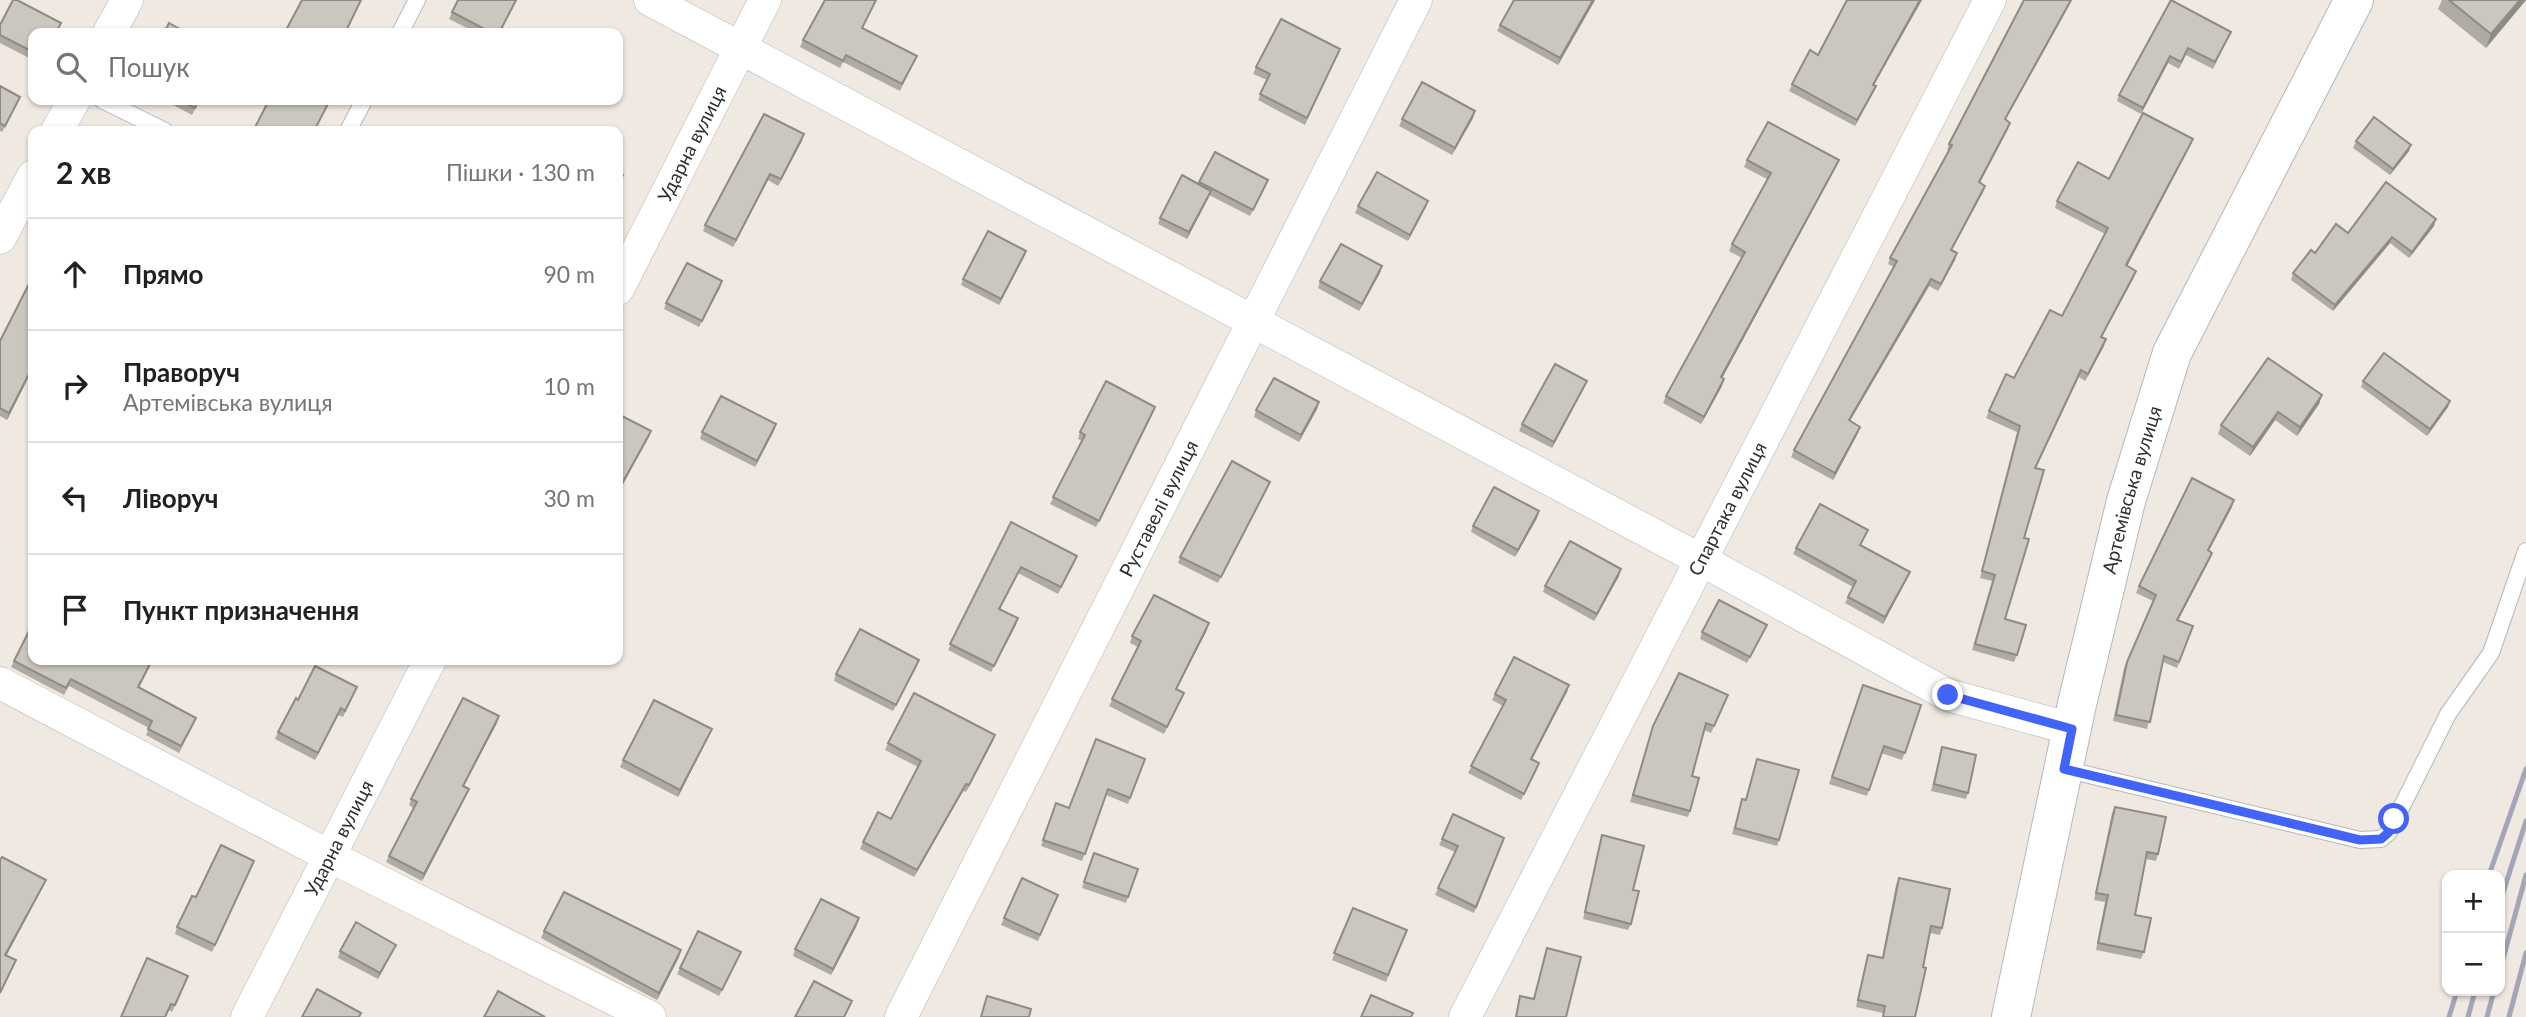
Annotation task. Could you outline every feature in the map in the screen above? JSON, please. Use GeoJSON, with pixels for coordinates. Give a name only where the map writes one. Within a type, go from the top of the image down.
{"type":"FeatureCollection","features":[{"type":"Feature","properties":{"kind":"main road","name":"Артемівська вулиця"},"geometry":{"type":"LineString","coordinates":[[2011,1017],[2072,729],[2126,501],[2172,353],[2354,0]]}},
{"type":"Feature","properties":{"kind":"street"},"geometry":{"type":"LineString","coordinates":[[112,28],[127,0]]}},
{"type":"Feature","properties":{"kind":"street"},"geometry":{"type":"LineString","coordinates":[[650,0],[1701,560],[1948,695],[2072,729]]}},
{"type":"Feature","properties":{"kind":"street","name":"Ударна вулиця"},"geometry":{"type":"LineString","coordinates":[[623,279],[765,0]]}},
{"type":"Feature","properties":{"kind":"street","name":"Руставелі вулиця"},"geometry":{"type":"LineString","coordinates":[[901,1017],[1416,0]]}},
{"type":"Feature","properties":{"kind":"street","name":"Спартака вулиця"},"geometry":{"type":"LineString","coordinates":[[1465,1017],[1990,0]]}},
{"type":"Feature","properties":{"kind":"street"},"geometry":{"type":"LineString","coordinates":[[60,126],[71,105]]}},
{"type":"Feature","properties":{"kind":"street"},"geometry":{"type":"LineString","coordinates":[[0,238],[28,185]]}},
{"type":"Feature","properties":{"kind":"street","name":"Ударна вулиця"},"geometry":{"type":"LineString","coordinates":[[247,1017],[427,665]]}},
{"type":"Feature","properties":{"kind":"street"},"geometry":{"type":"LineString","coordinates":[[0,683],[331,857],[650,1017]]}},
{"type":"Feature","properties":{"kind":"lane"},"geometry":{"type":"LineString","coordinates":[[403,28],[417,0]]}},
{"type":"Feature","properties":{"kind":"lane"},"geometry":{"type":"LineString","coordinates":[[112,105],[155,126]]}},
{"type":"Feature","properties":{"kind":"lane"},"geometry":{"type":"LineString","coordinates":[[351,126],[361,105]]}},
{"type":"Feature","properties":{"kind":"lane"},"geometry":{"type":"LineString","coordinates":[[2064,769],[2360,840],[2381,839],[2389,832],[2448,714],[2491,653],[2526,551]]}},
{"type":"Feature","properties":{"kind":"building"},"geometry":{"type":"Polygon","coordinates":[[[13,0],[61,23],[58,28],[28,28],[28,49],[0,35],[0,25],[13,0]]]}},
{"type":"Feature","properties":{"kind":"building"},"geometry":{"type":"Polygon","coordinates":[[[302,0],[361,0],[347,28],[287,28],[302,0]]]}},
{"type":"Feature","properties":{"kind":"building"},"geometry":{"type":"Polygon","coordinates":[[[458,0],[516,0],[502,28],[482,28],[452,12],[458,0]]]}},
{"type":"Feature","properties":{"kind":"building"},"geometry":{"type":"Polygon","coordinates":[[[825,0],[876,0],[862,28],[917,56],[902,84],[846,55],[843,61],[803,40],[825,0]]]}},
{"type":"Feature","properties":{"kind":"building"},"geometry":{"type":"Polygon","coordinates":[[[1514,0],[1593,0],[1560,58],[1500,25],[1514,0]]]}},
{"type":"Feature","properties":{"kind":"building"},"geometry":{"type":"Polygon","coordinates":[[[1847,0],[1920,0],[1873,85],[1876,86],[1857,120],[1792,84],[1810,50],[1818,55],[1847,0]]]}},
{"type":"Feature","properties":{"kind":"building"},"geometry":{"type":"Polygon","coordinates":[[[2024,0],[2071,0],[2005,119],[2010,123],[1979,182],[1985,186],[1951,250],[1957,253],[1941,284],[1931,279],[1849,420],[1860,427],[1835,473],[1794,450],[1897,261],[1890,258],[1952,145],[1949,144],[2024,0]]]}},
{"type":"Feature","properties":{"kind":"building"},"geometry":{"type":"Polygon","coordinates":[[[2171,0],[2231,32],[2215,62],[2188,48],[2181,62],[2170,56],[2143,108],[2119,95],[2171,0]]]}},
{"type":"Feature","properties":{"kind":"building"},"geometry":{"type":"Polygon","coordinates":[[[2449,0],[2520,0],[2491,34],[2449,0]]]}},
{"type":"Feature","properties":{"kind":"building"},"geometry":{"type":"Polygon","coordinates":[[[1281,19],[1340,49],[1307,118],[1260,94],[1270,74],[1256,67],[1281,19]]]}},
{"type":"Feature","properties":{"kind":"building"},"geometry":{"type":"Polygon","coordinates":[[[1422,82],[1475,111],[1455,148],[1402,119],[1422,82]]]}},
{"type":"Feature","properties":{"kind":"building"},"geometry":{"type":"Polygon","coordinates":[[[0,86],[20,97],[5,126],[0,123],[0,86]]]}},
{"type":"Feature","properties":{"kind":"building"},"geometry":{"type":"Polygon","coordinates":[[[266,105],[327,105],[317,126],[256,126],[266,105]]]}},
{"type":"Feature","properties":{"kind":"building"},"geometry":{"type":"Polygon","coordinates":[[[2143,113],[2193,139],[2126,265],[2136,271],[2101,337],[2106,339],[2088,374],[2081,370],[2035,468],[2044,470],[2024,538],[2029,539],[2005,619],[2026,625],[2017,655],[1975,644],[1995,575],[1982,571],[2020,426],[1989,411],[2006,374],[2014,378],[2050,310],[2062,316],[2108,228],[2057,201],[2078,162],[2109,179],[2143,113]]]}},
{"type":"Feature","properties":{"kind":"building"},"geometry":{"type":"Polygon","coordinates":[[[764,114],[804,134],[781,179],[770,174],[736,240],[705,225],[764,114]]]}},
{"type":"Feature","properties":{"kind":"building"},"geometry":{"type":"Polygon","coordinates":[[[2374,117],[2411,145],[2393,169],[2356,141],[2374,117]]]}},
{"type":"Feature","properties":{"kind":"building"},"geometry":{"type":"Polygon","coordinates":[[[1768,122],[1839,160],[1721,377],[1724,379],[1704,417],[1666,396],[1745,252],[1732,244],[1771,173],[1747,160],[1768,122]]]}},
{"type":"Feature","properties":{"kind":"building"},"geometry":{"type":"Polygon","coordinates":[[[1215,152],[1268,180],[1253,210],[1199,182],[1215,152]]]}},
{"type":"Feature","properties":{"kind":"building"},"geometry":{"type":"Polygon","coordinates":[[[1377,172],[1428,201],[1410,235],[1358,206],[1377,172]]]}},
{"type":"Feature","properties":{"kind":"building"},"geometry":{"type":"Polygon","coordinates":[[[1182,175],[1211,191],[1189,232],[1160,218],[1182,175]]]}},
{"type":"Feature","properties":{"kind":"building"},"geometry":{"type":"Polygon","coordinates":[[[2386,182],[2436,219],[2412,252],[2392,237],[2335,305],[2293,273],[2311,250],[2315,253],[2336,224],[2348,233],[2386,182]]]}},
{"type":"Feature","properties":{"kind":"building"},"geometry":{"type":"Polygon","coordinates":[[[988,231],[1026,251],[1001,299],[963,279],[988,231]]]}},
{"type":"Feature","properties":{"kind":"building"},"geometry":{"type":"Polygon","coordinates":[[[1341,244],[1382,266],[1362,304],[1320,281],[1341,244]]]}},
{"type":"Feature","properties":{"kind":"building"},"geometry":{"type":"Polygon","coordinates":[[[687,263],[722,281],[702,321],[666,303],[687,263]]]}},
{"type":"Feature","properties":{"kind":"building"},"geometry":{"type":"Polygon","coordinates":[[[28,286],[28,376],[9,413],[0,408],[0,341],[28,286]]]}},
{"type":"Feature","properties":{"kind":"building"},"geometry":{"type":"Polygon","coordinates":[[[2384,353],[2450,401],[2430,429],[2363,381],[2384,353]]]}},
{"type":"Feature","properties":{"kind":"building"},"geometry":{"type":"Polygon","coordinates":[[[2268,358],[2322,395],[2300,427],[2278,412],[2253,447],[2221,425],[2268,358]]]}},
{"type":"Feature","properties":{"kind":"building"},"geometry":{"type":"Polygon","coordinates":[[[1555,364],[1587,381],[1554,442],[1522,424],[1555,364]]]}},
{"type":"Feature","properties":{"kind":"building"},"geometry":{"type":"Polygon","coordinates":[[[1274,378],[1319,402],[1301,435],[1256,410],[1274,378]]]}},
{"type":"Feature","properties":{"kind":"building"},"geometry":{"type":"Polygon","coordinates":[[[1106,381],[1155,407],[1099,521],[1053,497],[1085,435],[1080,432],[1106,381]]]}},
{"type":"Feature","properties":{"kind":"building"},"geometry":{"type":"Polygon","coordinates":[[[721,396],[776,424],[757,461],[702,432],[721,396]]]}},
{"type":"Feature","properties":{"kind":"building"},"geometry":{"type":"Polygon","coordinates":[[[623,417],[651,431],[623,482],[623,417]]]}},
{"type":"Feature","properties":{"kind":"building"},"geometry":{"type":"Polygon","coordinates":[[[1232,461],[1270,482],[1221,577],[1180,557],[1232,461]]]}},
{"type":"Feature","properties":{"kind":"building"},"geometry":{"type":"Polygon","coordinates":[[[2192,478],[2234,500],[2208,550],[2212,553],[2177,620],[2193,626],[2179,662],[2164,656],[2150,722],[2116,715],[2127,662],[2156,595],[2139,586],[2192,478]]]}},
{"type":"Feature","properties":{"kind":"building"},"geometry":{"type":"Polygon","coordinates":[[[1494,487],[1539,511],[1518,550],[1473,526],[1494,487]]]}},
{"type":"Feature","properties":{"kind":"building"},"geometry":{"type":"Polygon","coordinates":[[[1820,504],[1868,530],[1860,545],[1910,572],[1885,617],[1848,597],[1856,581],[1796,548],[1820,504]]]}},
{"type":"Feature","properties":{"kind":"building"},"geometry":{"type":"Polygon","coordinates":[[[1011,522],[1077,556],[1061,587],[1021,567],[999,609],[1018,618],[994,666],[950,644],[1011,522]]]}},
{"type":"Feature","properties":{"kind":"building"},"geometry":{"type":"Polygon","coordinates":[[[1570,541],[1621,569],[1597,614],[1545,586],[1570,541]]]}},
{"type":"Feature","properties":{"kind":"building"},"geometry":{"type":"Polygon","coordinates":[[[1154,595],[1209,623],[1176,689],[1184,693],[1167,727],[1112,699],[1141,641],[1132,636],[1154,595]]]}},
{"type":"Feature","properties":{"kind":"building"},"geometry":{"type":"Polygon","coordinates":[[[1719,600],[1767,625],[1750,657],[1702,632],[1719,600]]]}},
{"type":"Feature","properties":{"kind":"building"},"geometry":{"type":"Polygon","coordinates":[[[860,629],[919,660],[896,705],[836,674],[860,629]]]}},
{"type":"Feature","properties":{"kind":"building"},"geometry":{"type":"Polygon","coordinates":[[[28,633],[28,665],[149,665],[138,687],[196,718],[181,746],[148,729],[152,721],[71,679],[66,688],[14,661],[28,633]]]}},
{"type":"Feature","properties":{"kind":"building"},"geometry":{"type":"Polygon","coordinates":[[[1514,657],[1569,685],[1531,759],[1539,763],[1524,794],[1471,766],[1506,700],[1495,694],[1514,657]]]}},
{"type":"Feature","properties":{"kind":"building"},"geometry":{"type":"Polygon","coordinates":[[[315,666],[357,687],[345,711],[341,708],[318,753],[278,732],[315,666]]]}},
{"type":"Feature","properties":{"kind":"building"},"geometry":{"type":"Polygon","coordinates":[[[1679,673],[1728,695],[1714,726],[1706,723],[1692,776],[1699,778],[1690,811],[1633,795],[1653,726],[1679,673]]]}},
{"type":"Feature","properties":{"kind":"building"},"geometry":{"type":"Polygon","coordinates":[[[1863,685],[1921,705],[1905,753],[1884,746],[1869,790],[1832,777],[1863,685]]]}},
{"type":"Feature","properties":{"kind":"building"},"geometry":{"type":"Polygon","coordinates":[[[914,693],[995,735],[969,785],[966,784],[917,870],[863,842],[878,812],[891,819],[921,761],[888,743],[914,693]]]}},
{"type":"Feature","properties":{"kind":"building"},"geometry":{"type":"Polygon","coordinates":[[[463,698],[499,716],[463,786],[469,789],[424,874],[389,856],[417,802],[411,799],[463,698]]]}},
{"type":"Feature","properties":{"kind":"building"},"geometry":{"type":"Polygon","coordinates":[[[654,700],[712,729],[680,790],[623,760],[654,700]]]}},
{"type":"Feature","properties":{"kind":"building"},"geometry":{"type":"Polygon","coordinates":[[[1096,739],[1145,759],[1130,798],[1108,789],[1085,854],[1043,840],[1056,803],[1069,808],[1096,739]]]}},
{"type":"Feature","properties":{"kind":"building"},"geometry":{"type":"Polygon","coordinates":[[[1942,747],[1976,755],[1968,793],[1934,784],[1942,747]]]}},
{"type":"Feature","properties":{"kind":"building"},"geometry":{"type":"Polygon","coordinates":[[[1757,759],[1799,770],[1779,840],[1735,828],[1742,799],[1746,800],[1757,759]]]}},
{"type":"Feature","properties":{"kind":"building"},"geometry":{"type":"Polygon","coordinates":[[[2115,807],[2166,817],[2158,854],[2147,852],[2135,915],[2151,918],[2144,952],[2098,943],[2108,895],[2096,893],[2115,807]]]}},
{"type":"Feature","properties":{"kind":"building"},"geometry":{"type":"Polygon","coordinates":[[[1453,814],[1504,838],[1476,907],[1438,888],[1458,846],[1442,839],[1453,814]]]}},
{"type":"Feature","properties":{"kind":"building"},"geometry":{"type":"Polygon","coordinates":[[[1602,835],[1644,846],[1633,890],[1639,891],[1631,924],[1585,912],[1602,835]]]}},
{"type":"Feature","properties":{"kind":"building"},"geometry":{"type":"Polygon","coordinates":[[[221,845],[254,861],[215,945],[177,927],[192,896],[196,897],[221,845]]]}},
{"type":"Feature","properties":{"kind":"building"},"geometry":{"type":"Polygon","coordinates":[[[1094,853],[1138,869],[1128,897],[1084,882],[1094,853]]]}},
{"type":"Feature","properties":{"kind":"building"},"geometry":{"type":"Polygon","coordinates":[[[2,857],[46,880],[5,955],[16,960],[0,993],[0,860],[2,857]]]}},
{"type":"Feature","properties":{"kind":"building"},"geometry":{"type":"Polygon","coordinates":[[[1022,878],[1058,895],[1040,935],[1004,918],[1022,878]]]}},
{"type":"Feature","properties":{"kind":"building"},"geometry":{"type":"Polygon","coordinates":[[[1899,878],[1950,889],[1942,928],[1931,926],[1923,967],[1926,968],[1915,1017],[1883,1017],[1885,1006],[1858,1000],[1868,955],[1883,958],[1899,878]]]}},
{"type":"Feature","properties":{"kind":"building"},"geometry":{"type":"Polygon","coordinates":[[[564,892],[681,950],[659,993],[544,931],[564,892]]]}},
{"type":"Feature","properties":{"kind":"building"},"geometry":{"type":"Polygon","coordinates":[[[821,899],[859,918],[833,969],[795,949],[821,899]]]}},
{"type":"Feature","properties":{"kind":"building"},"geometry":{"type":"Polygon","coordinates":[[[1353,908],[1407,930],[1388,975],[1334,953],[1353,908]]]}},
{"type":"Feature","properties":{"kind":"building"},"geometry":{"type":"Polygon","coordinates":[[[356,922],[396,945],[380,973],[340,951],[356,922]]]}},
{"type":"Feature","properties":{"kind":"building"},"geometry":{"type":"Polygon","coordinates":[[[698,931],[741,952],[722,990],[680,968],[698,931]]]}},
{"type":"Feature","properties":{"kind":"building"},"geometry":{"type":"Polygon","coordinates":[[[1547,948],[1581,957],[1566,1017],[1516,1017],[1520,996],[1534,999],[1547,948]]]}},
{"type":"Feature","properties":{"kind":"building"},"geometry":{"type":"Polygon","coordinates":[[[147,958],[188,976],[175,1005],[171,1004],[165,1017],[121,1017],[147,958]]]}},
{"type":"Feature","properties":{"kind":"building"},"geometry":{"type":"Polygon","coordinates":[[[814,981],[852,1001],[844,1017],[795,1017],[814,981]]]}},
{"type":"Feature","properties":{"kind":"building"},"geometry":{"type":"Polygon","coordinates":[[[317,989],[361,1013],[359,1017],[302,1017],[317,989]]]}},
{"type":"Feature","properties":{"kind":"building"},"geometry":{"type":"Polygon","coordinates":[[[498,991],[545,1017],[484,1017],[498,991]]]}},
{"type":"Feature","properties":{"kind":"building"},"geometry":{"type":"Polygon","coordinates":[[[1371,995],[1413,1013],[1411,1017],[1361,1017],[1371,995]]]}},
{"type":"Feature","properties":{"kind":"building"},"geometry":{"type":"Polygon","coordinates":[[[987,996],[1031,1009],[1029,1017],[981,1017],[987,996]]]}},
{"type":"Feature","properties":{"kind":"railway"},"geometry":{"type":"LineString","coordinates":[[2491,870],[2526,769]]}},
{"type":"Feature","properties":{"kind":"railway"},"geometry":{"type":"LineString","coordinates":[[2505,886],[2526,821]]}},
{"type":"Feature","properties":{"kind":"railway"},"geometry":{"type":"LineString","coordinates":[[2505,952],[2526,875]]}},
{"type":"Feature","properties":{"kind":"railway"},"geometry":{"type":"LineString","coordinates":[[2509,1017],[2526,953]]}},
{"type":"Feature","properties":{"kind":"railway"},"geometry":{"type":"LineString","coordinates":[[2449,1017],[2455,996]]}},
{"type":"Feature","properties":{"kind":"railway"},"geometry":{"type":"LineString","coordinates":[[2468,1017],[2474,996]]}},
{"type":"Feature","properties":{"kind":"railway"},"geometry":{"type":"LineString","coordinates":[[2487,1017],[2493,996]]}},
{"type":"Feature","properties":{"kind":"route"},"geometry":{"type":"LineString","coordinates":[[1948,695],[2072,729],[2064,769],[2360,840],[2381,839],[2389,832],[2394,819]]}}]}
